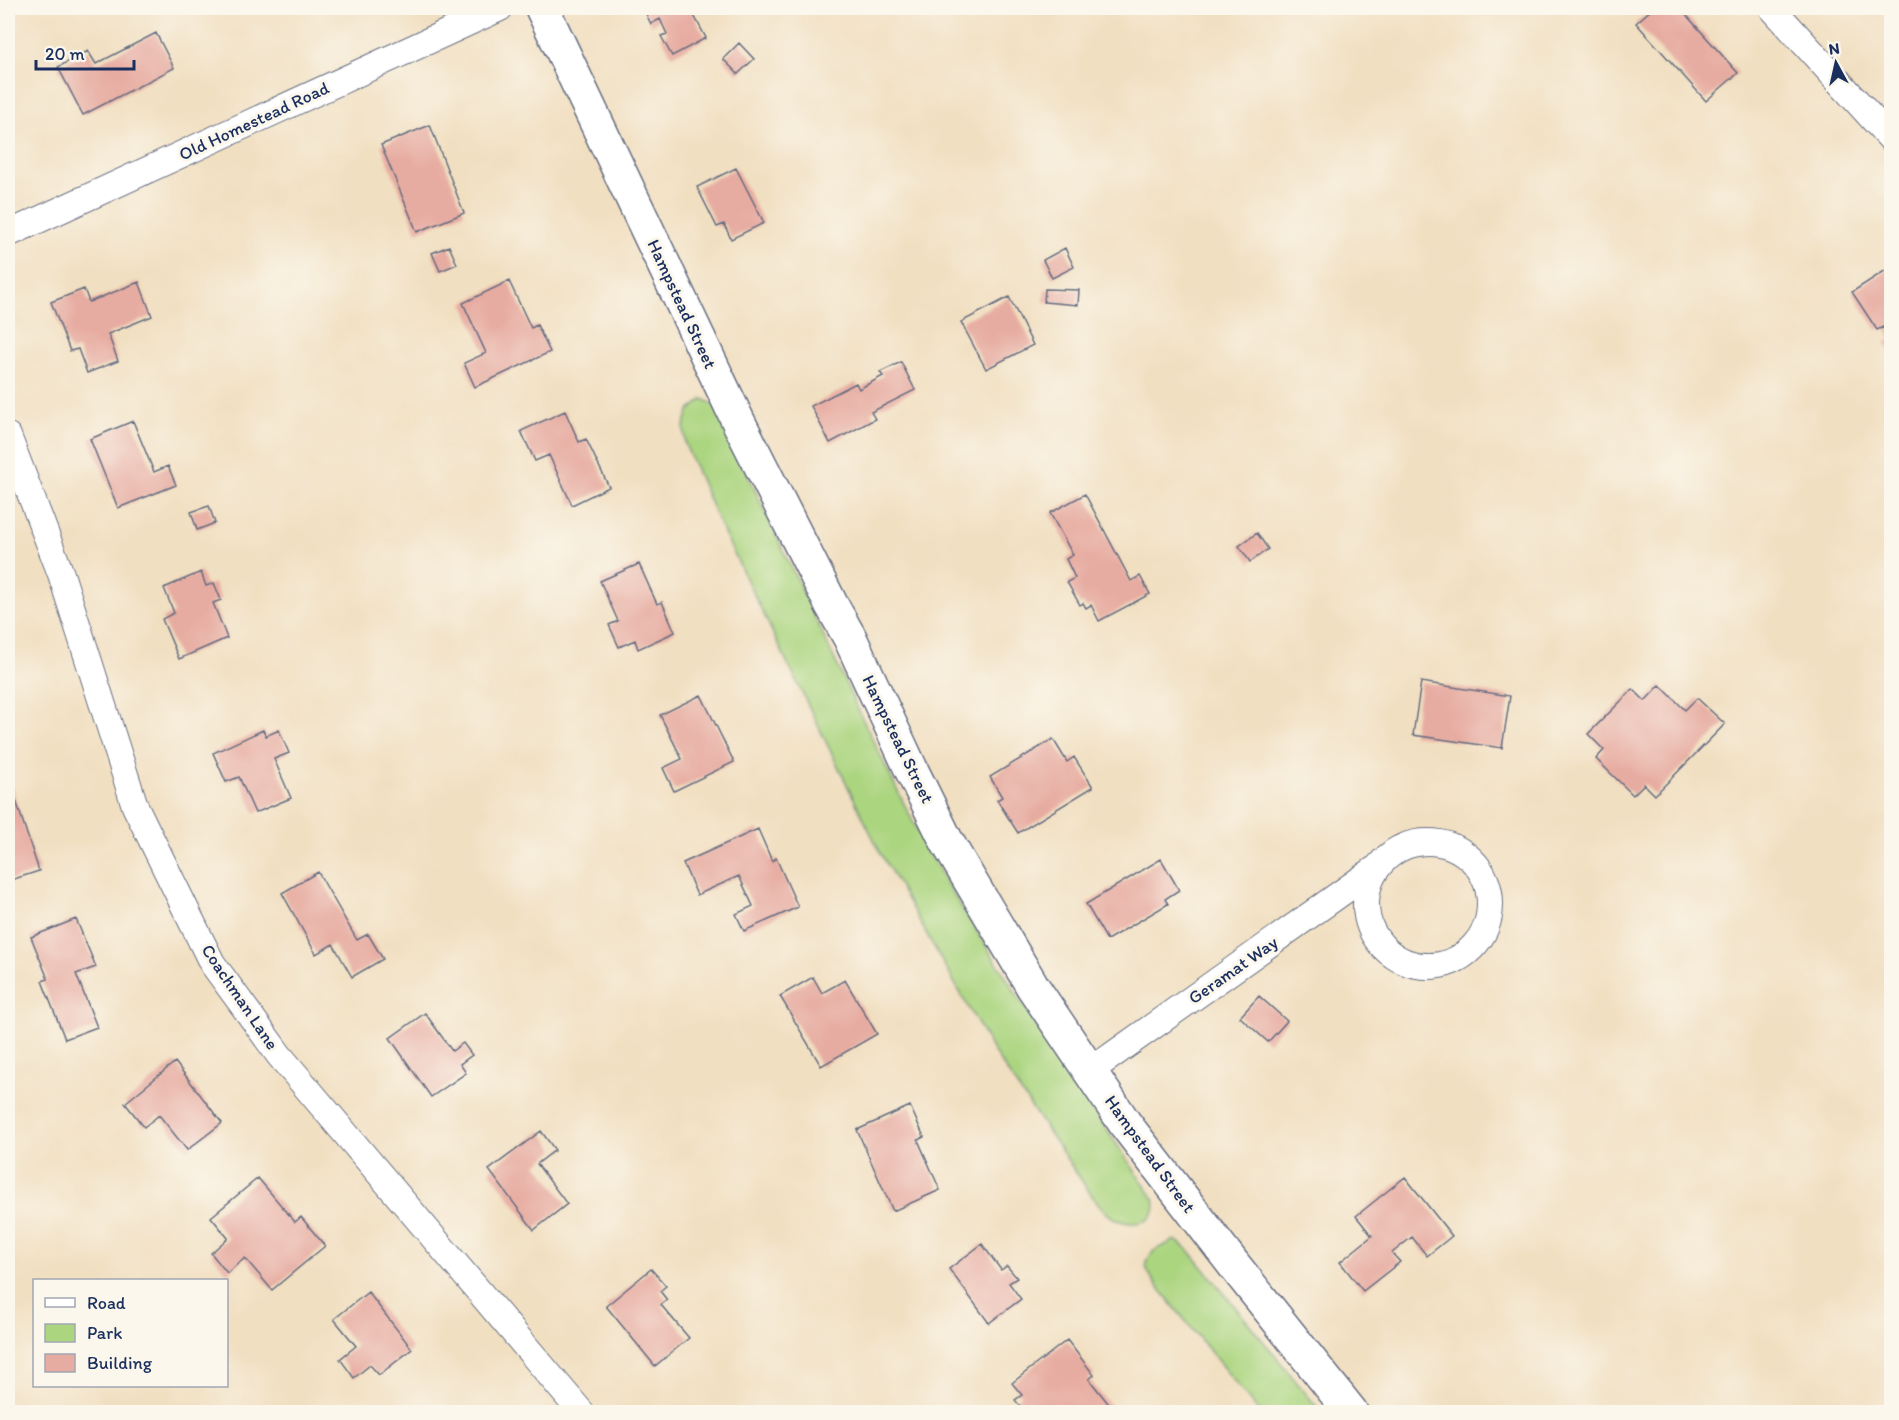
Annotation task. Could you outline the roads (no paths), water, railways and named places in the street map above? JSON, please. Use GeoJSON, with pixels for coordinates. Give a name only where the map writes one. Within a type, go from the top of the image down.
{"type":"FeatureCollection","features":[{"type":"Feature","properties":{"kind":"main road","name":"Hampstead Street"},"geometry":{"type":"LineString","coordinates":[[542,8],[739,423],[850,638],[946,840],[1033,987],[1126,1125],[1183,1201],[1351,1413]]}},
{"type":"Feature","properties":{"kind":"street","name":"Old Homestead Road"},"geometry":{"type":"LineString","coordinates":[[8,234],[500,8]]}},
{"type":"Feature","properties":{"kind":"street"},"geometry":{"type":"LineString","coordinates":[[1772,8],[1892,140]]}},
{"type":"Feature","properties":{"kind":"street","name":"Coachman Lane"},"geometry":{"type":"LineString","coordinates":[[8,436],[61,574],[135,806],[212,963],[279,1055],[581,1413]]}},
{"type":"Feature","properties":{"kind":"street","name":"Geramat Way"},"geometry":{"type":"LineString","coordinates":[[1090,1071],[1376,869],[1390,854],[1408,844],[1429,841],[1449,845],[1468,856],[1481,871],[1489,891],[1490,912],[1483,932],[1471,948],[1455,960],[1435,965],[1415,965],[1396,958],[1381,945],[1370,928],[1365,908],[1367,888],[1376,869]]}}]}
